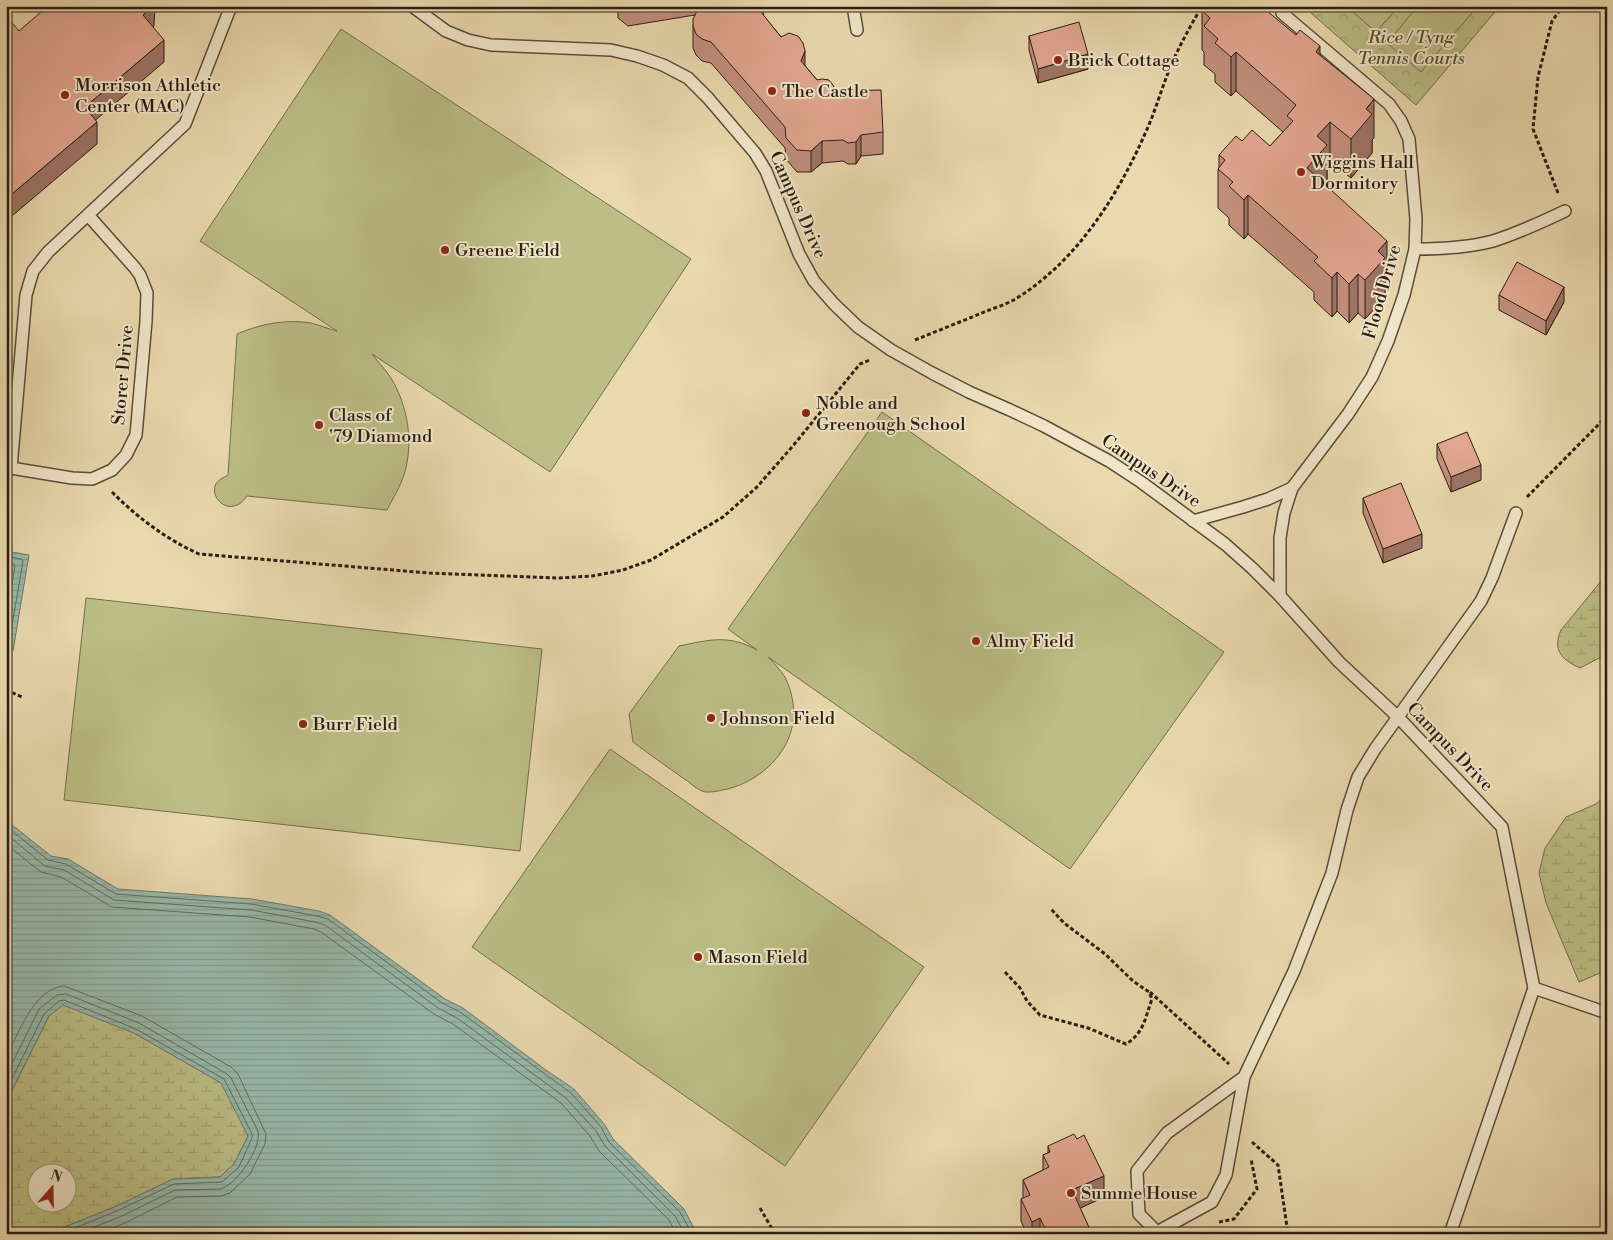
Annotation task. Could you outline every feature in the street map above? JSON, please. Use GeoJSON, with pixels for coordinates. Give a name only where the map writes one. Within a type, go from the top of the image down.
{"type":"FeatureCollection","features":[{"type":"Feature","properties":{"kind":"lane","name":"Storer Drive"},"geometry":{"type":"LineString","coordinates":[[88,215],[135,268],[142,280],[146,293],[146,321],[136,435],[119,464],[112,470],[92,478],[72,478],[8,468],[27,287],[33,271],[38,263],[88,215],[186,124],[232,6]]}},
{"type":"Feature","properties":{"kind":"lane","name":"Campus Drive"},"geometry":{"type":"LineString","coordinates":[[412,6],[446,31],[468,40],[491,45],[611,50],[663,65],[688,78],[756,153],[766,171],[799,254],[814,281],[858,327],[890,350],[969,392],[1010,410],[1109,461],[1141,482],[1224,544],[1252,568],[1280,596],[1339,662],[1398,717],[1502,827],[1534,988]]}},
{"type":"Feature","properties":{"kind":"lane"},"geometry":{"type":"LineString","coordinates":[[852,6],[857,30]]}},
{"type":"Feature","properties":{"kind":"lane","name":"Flood Drive"},"geometry":{"type":"LineString","coordinates":[[1280,596],[1280,538],[1284,513],[1292,488],[1348,414],[1372,377],[1388,341],[1404,295],[1415,249],[1416,219],[1409,138],[1401,121],[1389,104],[1282,13]]}},
{"type":"Feature","properties":{"kind":"lane"},"geometry":{"type":"LineString","coordinates":[[1415,249],[1445,249],[1493,241],[1532,227],[1565,211]]}},
{"type":"Feature","properties":{"kind":"lane","name":"Flood Drive"},"geometry":{"type":"LineString","coordinates":[[1192,521],[1268,499],[1292,488]]}},
{"type":"Feature","properties":{"kind":"lane"},"geometry":{"type":"LineString","coordinates":[[1244,1077],[1167,1133],[1137,1171],[1139,1214],[1157,1232],[1212,1202],[1226,1175],[1244,1077],[1294,972],[1332,873],[1347,810],[1358,777],[1375,749],[1480,601],[1492,578],[1516,513]]}},
{"type":"Feature","properties":{"kind":"lane"},"geometry":{"type":"LineString","coordinates":[[1450,1234],[1534,988],[1607,1013]]}},
{"type":"Feature","properties":{"kind":"path"},"geometry":{"type":"LineString","coordinates":[[108,488],[131,511],[156,531],[199,554],[429,573],[559,578],[592,576],[623,570],[651,560],[722,517],[756,488],[860,364],[1014,300],[1042,281],[1067,258],[1099,217],[1128,170],[1148,126],[1172,64],[1202,6]]}},
{"type":"Feature","properties":{"kind":"path"},"geometry":{"type":"LineString","coordinates":[[1563,6],[1552,20],[1538,77],[1533,129],[1565,211]]}},
{"type":"Feature","properties":{"kind":"path"},"geometry":{"type":"LineString","coordinates":[[1516,513],[1527,497],[1607,416]]}},
{"type":"Feature","properties":{"kind":"path"},"geometry":{"type":"LineString","coordinates":[[6,690],[22,697]]}},
{"type":"Feature","properties":{"kind":"path"},"geometry":{"type":"LineString","coordinates":[[1050,908],[1064,923],[1105,954],[1133,981],[1150,992],[1244,1077]]}},
{"type":"Feature","properties":{"kind":"path"},"geometry":{"type":"LineString","coordinates":[[1005,972],[1020,988],[1040,1015],[1088,1028],[1126,1044],[1141,1031],[1152,999],[1150,992]]}},
{"type":"Feature","properties":{"kind":"path"},"geometry":{"type":"LineString","coordinates":[[1248,1145],[1248,1137],[1278,1165],[1288,1234]]}},
{"type":"Feature","properties":{"kind":"path"},"geometry":{"type":"LineString","coordinates":[[1216,1223],[1234,1220],[1257,1189],[1249,1153]]}},
{"type":"Feature","properties":{"kind":"path"},"geometry":{"type":"LineString","coordinates":[[760,1208],[775,1234]]}},
{"type":"Feature","properties":{"kind":"green space","name":"Rice / Tyng Tennis Courts"},"geometry":{"type":"Polygon","coordinates":[[[1303,6],[1500,6],[1416,105],[1303,6]]]}},
{"type":"Feature","properties":{"kind":"green space"},"geometry":{"type":"Polygon","coordinates":[[[1346,6],[1399,6],[1376,32],[1346,6]]]}},
{"type":"Feature","properties":{"kind":"green space"},"geometry":{"type":"Polygon","coordinates":[[[1418,6],[1478,6],[1421,72],[1387,43],[1418,6]]]}},
{"type":"Feature","properties":{"kind":"green space","name":"Greene Field"},"geometry":{"type":"Polygon","coordinates":[[[341,29],[691,259],[550,472],[372,354],[389,375],[397,389],[402,400],[408,425],[409,450],[407,463],[404,475],[387,510],[247,496],[238,505],[226,506],[217,498],[215,486],[220,479],[228,475],[237,334],[264,325],[282,322],[311,323],[337,331],[200,241],[341,29]]]}},
{"type":"Feature","properties":{"kind":"green space","name":"Almy Field"},"geometry":{"type":"Polygon","coordinates":[[[882,412],[1224,652],[1070,869],[768,657],[784,675],[788,684],[793,703],[793,718],[791,732],[785,746],[777,758],[755,777],[728,789],[705,792],[694,787],[633,742],[629,714],[679,646],[709,640],[728,640],[757,650],[728,629],[882,412]]]}},
{"type":"Feature","properties":{"kind":"green space"},"geometry":{"type":"Polygon","coordinates":[[[1607,574],[1607,654],[1580,668],[1568,662],[1560,654],[1558,637],[1561,630],[1607,574]]]}},
{"type":"Feature","properties":{"kind":"green space","name":"Burr Field"},"geometry":{"type":"Polygon","coordinates":[[[86,598],[542,649],[520,851],[64,800],[86,598]]]}},
{"type":"Feature","properties":{"kind":"green space","name":"Mason Field"},"geometry":{"type":"Polygon","coordinates":[[[610,749],[924,967],[785,1166],[472,947],[610,749]]]}},
{"type":"Feature","properties":{"kind":"green space"},"geometry":{"type":"Polygon","coordinates":[[[1607,795],[1607,970],[1579,982],[1546,903],[1539,873],[1545,848],[1566,817],[1596,804],[1607,795]]]}},
{"type":"Feature","properties":{"kind":"green space"},"geometry":{"type":"Polygon","coordinates":[[[63,1004],[134,1033],[222,1083],[248,1136],[234,1164],[220,1177],[173,1179],[117,1206],[47,1234],[6,1227],[6,1102],[49,1016],[63,1004]]]}},
{"type":"Feature","properties":{"kind":"water"},"geometry":{"type":"Polygon","coordinates":[[[6,551],[29,555],[13,651],[6,650],[6,551]]]}},
{"type":"Feature","properties":{"kind":"water"},"geometry":{"type":"Polygon","coordinates":[[[6,820],[51,856],[68,859],[118,889],[252,899],[319,911],[330,915],[445,999],[463,1008],[574,1089],[605,1125],[613,1139],[684,1209],[697,1234],[47,1234],[117,1206],[173,1179],[220,1177],[234,1164],[248,1136],[221,1083],[134,1033],[63,1005],[49,1016],[6,1102],[6,820]]]}},
{"type":"Feature","properties":{"kind":"building","name":"Morrison Athletic Center (MAC)"},"geometry":{"type":"Polygon","coordinates":[[[48,6],[153,6],[143,15],[164,40],[85,107],[97,122],[6,199],[6,17],[19,31],[48,6]]]}},
{"type":"Feature","properties":{"kind":"building","name":"The Castle"},"geometry":{"type":"Polygon","coordinates":[[[702,6],[763,6],[761,12],[781,37],[789,33],[798,36],[803,43],[805,51],[801,61],[817,80],[829,80],[836,91],[881,90],[883,132],[861,135],[856,142],[848,143],[843,140],[822,141],[811,151],[797,150],[786,138],[785,127],[711,42],[702,39],[696,34],[693,19],[702,6]]]}},
{"type":"Feature","properties":{"kind":"building"},"geometry":{"type":"Polygon","coordinates":[[[1207,6],[1261,6],[1296,35],[1300,30],[1320,46],[1316,52],[1374,99],[1366,109],[1372,114],[1351,139],[1330,122],[1317,136],[1327,145],[1307,168],[1387,241],[1378,251],[1385,258],[1365,280],[1358,274],[1349,284],[1337,272],[1332,278],[1314,261],[1318,257],[1248,195],[1244,200],[1229,186],[1233,182],[1218,169],[1225,160],[1219,155],[1236,136],[1242,141],[1252,130],[1270,146],[1293,121],[1287,116],[1296,105],[1236,52],[1231,57],[1215,43],[1218,39],[1204,26],[1210,18],[1202,11],[1207,6]]]}},
{"type":"Feature","properties":{"kind":"building"},"geometry":{"type":"Polygon","coordinates":[[[1079,22],[1088,54],[1038,69],[1029,36],[1079,22]]]}},
{"type":"Feature","properties":{"kind":"building"},"geometry":{"type":"Polygon","coordinates":[[[1517,262],[1564,287],[1546,321],[1499,295],[1517,262]]]}},
{"type":"Feature","properties":{"kind":"building"},"geometry":{"type":"Polygon","coordinates":[[[1467,432],[1481,465],[1451,477],[1437,444],[1467,432]]]}},
{"type":"Feature","properties":{"kind":"building"},"geometry":{"type":"Polygon","coordinates":[[[1401,483],[1422,534],[1383,549],[1363,498],[1401,483]]]}},
{"type":"Feature","properties":{"kind":"building","name":"Summe House"},"geometry":{"type":"Polygon","coordinates":[[[1074,1134],[1077,1139],[1084,1135],[1104,1176],[1072,1190],[1092,1234],[1048,1234],[1040,1218],[1032,1222],[1021,1199],[1030,1195],[1023,1180],[1049,1167],[1043,1155],[1050,1152],[1048,1146],[1074,1134]]]}},
{"type":"Feature","properties":{"kind":"place","name":"Brick Cottage"},"geometry":{"type":"Point","coordinates":[1058,60]}},
{"type":"Feature","properties":{"kind":"place","name":"The Castle"},"geometry":{"type":"Point","coordinates":[772,91]}},
{"type":"Feature","properties":{"kind":"place","name":"Morrison Athletic Center (MAC)"},"geometry":{"type":"Point","coordinates":[65,95]}},
{"type":"Feature","properties":{"kind":"place","name":"Wiggins Hall Dormitory"},"geometry":{"type":"Point","coordinates":[1301,172]}},
{"type":"Feature","properties":{"kind":"place","name":"Greene Field"},"geometry":{"type":"Point","coordinates":[445,250]}},
{"type":"Feature","properties":{"kind":"place","name":"Noble and Greenough School"},"geometry":{"type":"Point","coordinates":[806,413]}},
{"type":"Feature","properties":{"kind":"place","name":"Class of '79 Diamond"},"geometry":{"type":"Point","coordinates":[319,425]}},
{"type":"Feature","properties":{"kind":"place","name":"Almy Field"},"geometry":{"type":"Point","coordinates":[976,641]}},
{"type":"Feature","properties":{"kind":"place","name":"Johnson Field"},"geometry":{"type":"Point","coordinates":[711,718]}},
{"type":"Feature","properties":{"kind":"place","name":"Burr Field"},"geometry":{"type":"Point","coordinates":[303,724]}},
{"type":"Feature","properties":{"kind":"place","name":"Mason Field"},"geometry":{"type":"Point","coordinates":[698,957]}},
{"type":"Feature","properties":{"kind":"place","name":"Summe House"},"geometry":{"type":"Point","coordinates":[1071,1193]}}]}
